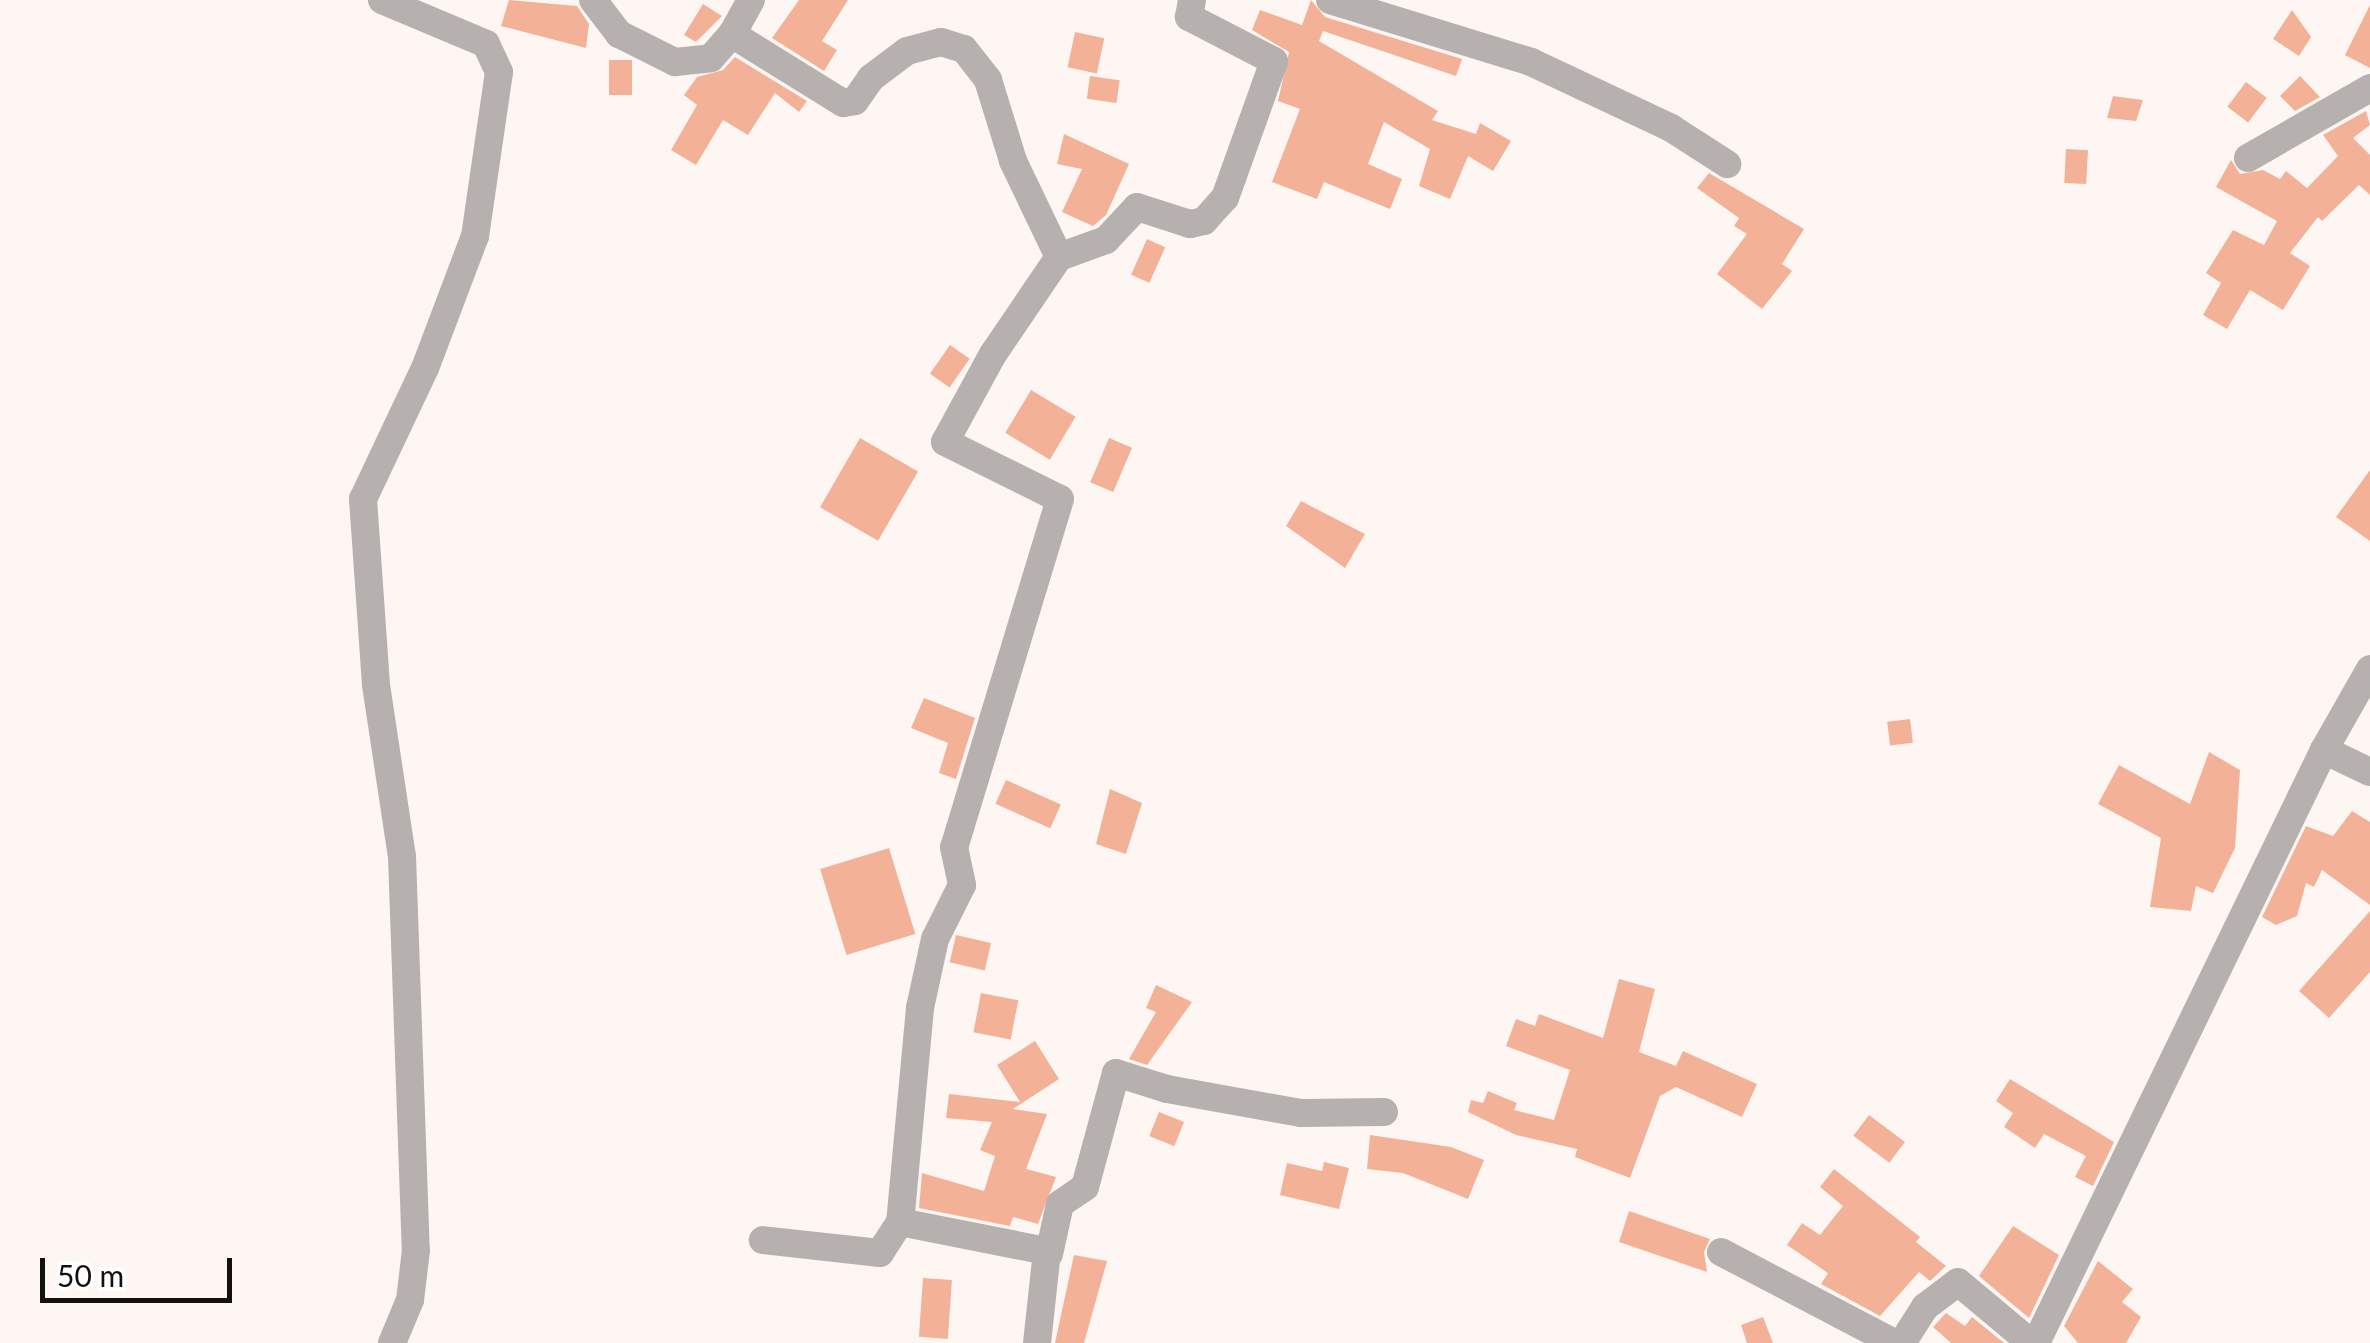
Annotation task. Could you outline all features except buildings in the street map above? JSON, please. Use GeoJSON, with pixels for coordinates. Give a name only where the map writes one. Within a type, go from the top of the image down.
{"type":"FeatureCollection","features":[{"type":"Feature","properties":{"kind":"street"},"geometry":{"type":"LineString","coordinates":[[382,0],[486,44],[499,72],[475,236],[425,368],[363,499],[376,684],[402,856],[416,1250],[410,1300],[392,1343]]}},
{"type":"Feature","properties":{"kind":"street"},"geometry":{"type":"LineString","coordinates":[[592,0],[619,34],[676,62],[711,58],[732,34],[751,0]]}},
{"type":"Feature","properties":{"kind":"street"},"geometry":{"type":"LineString","coordinates":[[762,1240],[880,1253],[900,1222],[920,1008],[935,939],[962,886],[954,847],[1060,499],[945,442],[992,354],[1060,257],[1106,240],[1136,207],[1190,224],[1204,221],[1225,198],[1274,62],[1188,17],[1192,0]]}},
{"type":"Feature","properties":{"kind":"street"},"geometry":{"type":"LineString","coordinates":[[1330,0],[1531,62],[1672,128],[1727,164]]}},
{"type":"Feature","properties":{"kind":"street"},"geometry":{"type":"LineString","coordinates":[[732,34],[843,103],[855,102],[871,78],[908,50],[941,42],[964,49],[988,80],[1013,161],[1060,257]]}},
{"type":"Feature","properties":{"kind":"street"},"geometry":{"type":"LineString","coordinates":[[2248,158],[2370,88]]}},
{"type":"Feature","properties":{"kind":"street"},"geometry":{"type":"LineString","coordinates":[[1902,1343],[1925,1307],[1958,1282],[2033,1343],[2324,750],[2370,669]]}},
{"type":"Feature","properties":{"kind":"street"},"geometry":{"type":"LineString","coordinates":[[2324,750],[2370,772]]}},
{"type":"Feature","properties":{"kind":"street"},"geometry":{"type":"LineString","coordinates":[[1037,1343],[1060,1204],[1085,1187],[1116,1073],[1290,1112],[1384,1112]]}},
{"type":"Feature","properties":{"kind":"street"},"geometry":{"type":"LineString","coordinates":[[900,1222],[1049,1254]]}},
{"type":"Feature","properties":{"kind":"street"},"geometry":{"type":"LineString","coordinates":[[1721,1252],[1894,1343]]}}]}
